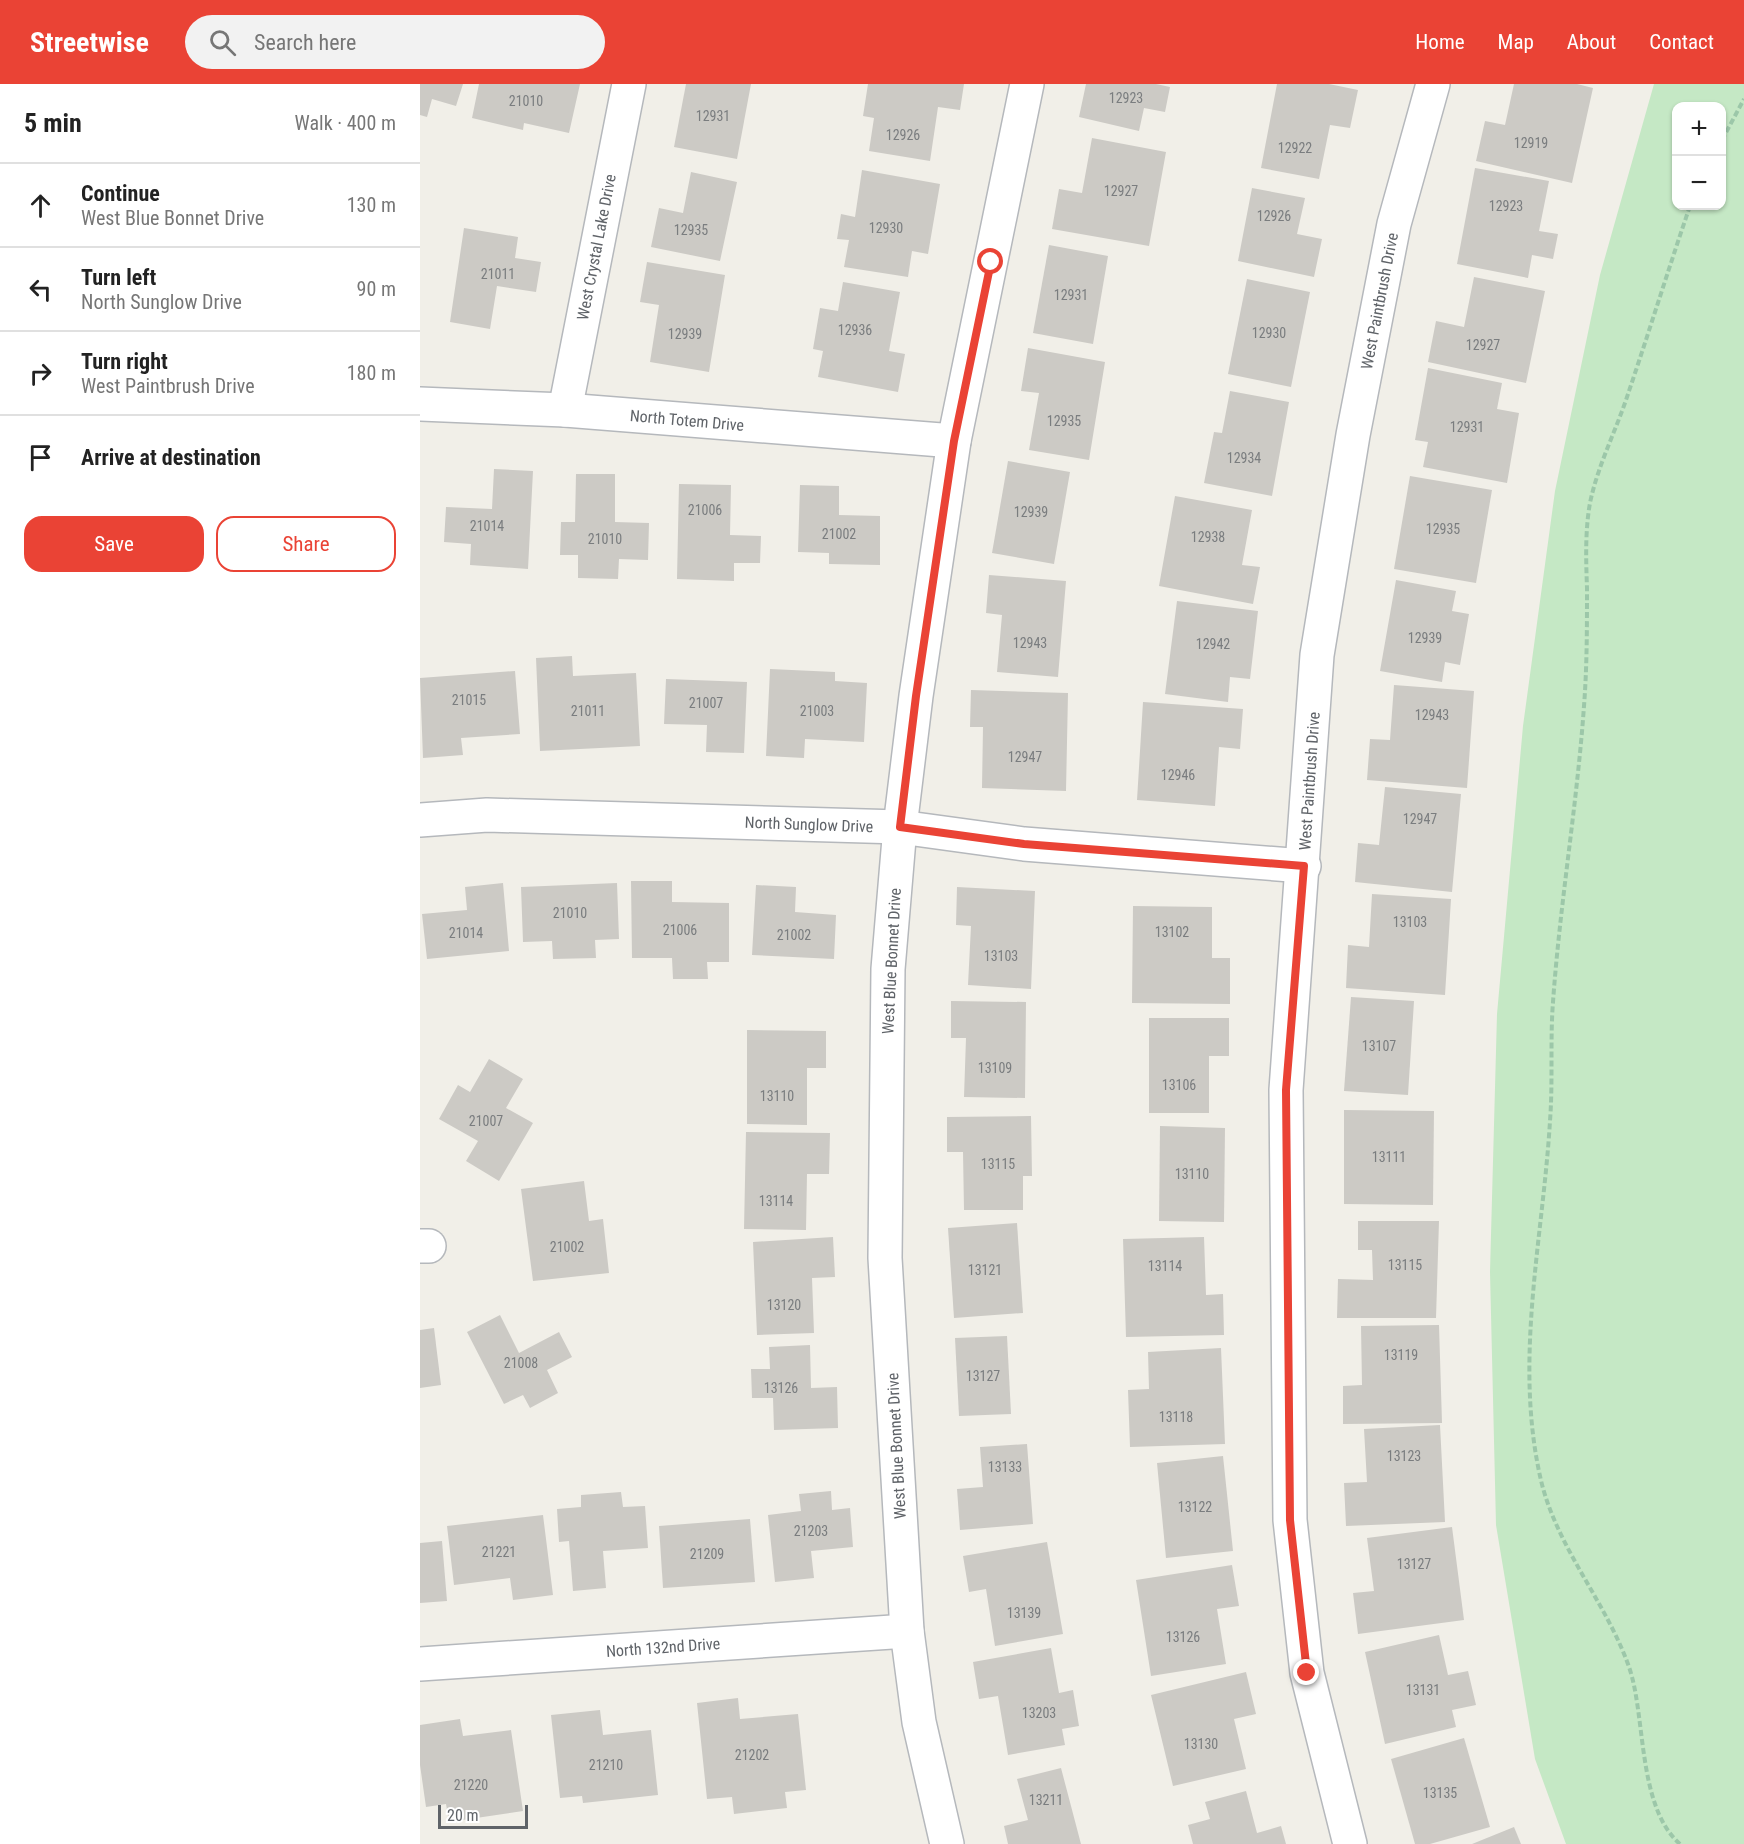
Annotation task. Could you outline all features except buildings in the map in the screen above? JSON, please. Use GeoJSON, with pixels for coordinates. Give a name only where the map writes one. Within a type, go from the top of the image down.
{"type":"FeatureCollection","features":[{"type":"Feature","properties":{"kind":"street","name":"West Crystal Lake Drive"},"geometry":{"type":"LineString","coordinates":[[565,410],[629,84]]}},
{"type":"Feature","properties":{"kind":"street","name":"West Blue Bonnet Drive"},"geometry":{"type":"LineString","coordinates":[[947,1844],[919,1722],[907,1631],[885,1258],[888,969],[900,827],[916,696],[954,441],[1027,84]]}},
{"type":"Feature","properties":{"kind":"street","name":"West Paintbrush Drive"},"geometry":{"type":"LineString","coordinates":[[1350,1844],[1307,1673],[1290,1520],[1286,1090],[1304,866],[1317,655],[1351,447],[1395,224],[1433,84]]}},
{"type":"Feature","properties":{"kind":"street","name":"North Totem Drive"},"geometry":{"type":"LineString","coordinates":[[420,404],[565,410],[954,441]]}},
{"type":"Feature","properties":{"kind":"street","name":"North Sunglow Drive"},"geometry":{"type":"LineString","coordinates":[[420,820],[487,815],[900,827],[1024,844],[1304,866]]}},
{"type":"Feature","properties":{"kind":"street","name":"North 132nd Drive"},"geometry":{"type":"LineString","coordinates":[[420,1664],[907,1631]]}},
{"type":"Feature","properties":{"kind":"path"},"geometry":{"type":"LineString","coordinates":[[1726,133],[1744,99]]}},
{"type":"Feature","properties":{"kind":"path"},"geometry":{"type":"LineString","coordinates":[[1680,1844],[1671,1837],[1657,1805],[1643,1759],[1631,1671],[1616,1635],[1586,1585],[1560,1531],[1540,1480],[1531,1422],[1531,1302],[1550,1121],[1553,1003],[1584,708],[1587,648],[1586,545],[1590,505],[1599,468],[1629,393],[1689,210]]}},
{"type":"Feature","properties":{"kind":"green space"},"geometry":{"type":"Polygon","coordinates":[[[1654,84],[1744,84],[1744,1844],[1566,1844],[1535,1759],[1496,1525],[1490,1272],[1497,1014],[1523,726],[1555,491],[1600,275],[1654,84]]]}},
{"type":"Feature","properties":{"kind":"route"},"geometry":{"type":"LineString","coordinates":[[991,262],[954,441],[916,696],[900,827],[1024,844],[1304,866],[1286,1090],[1290,1520],[1307,1673]]}}]}
